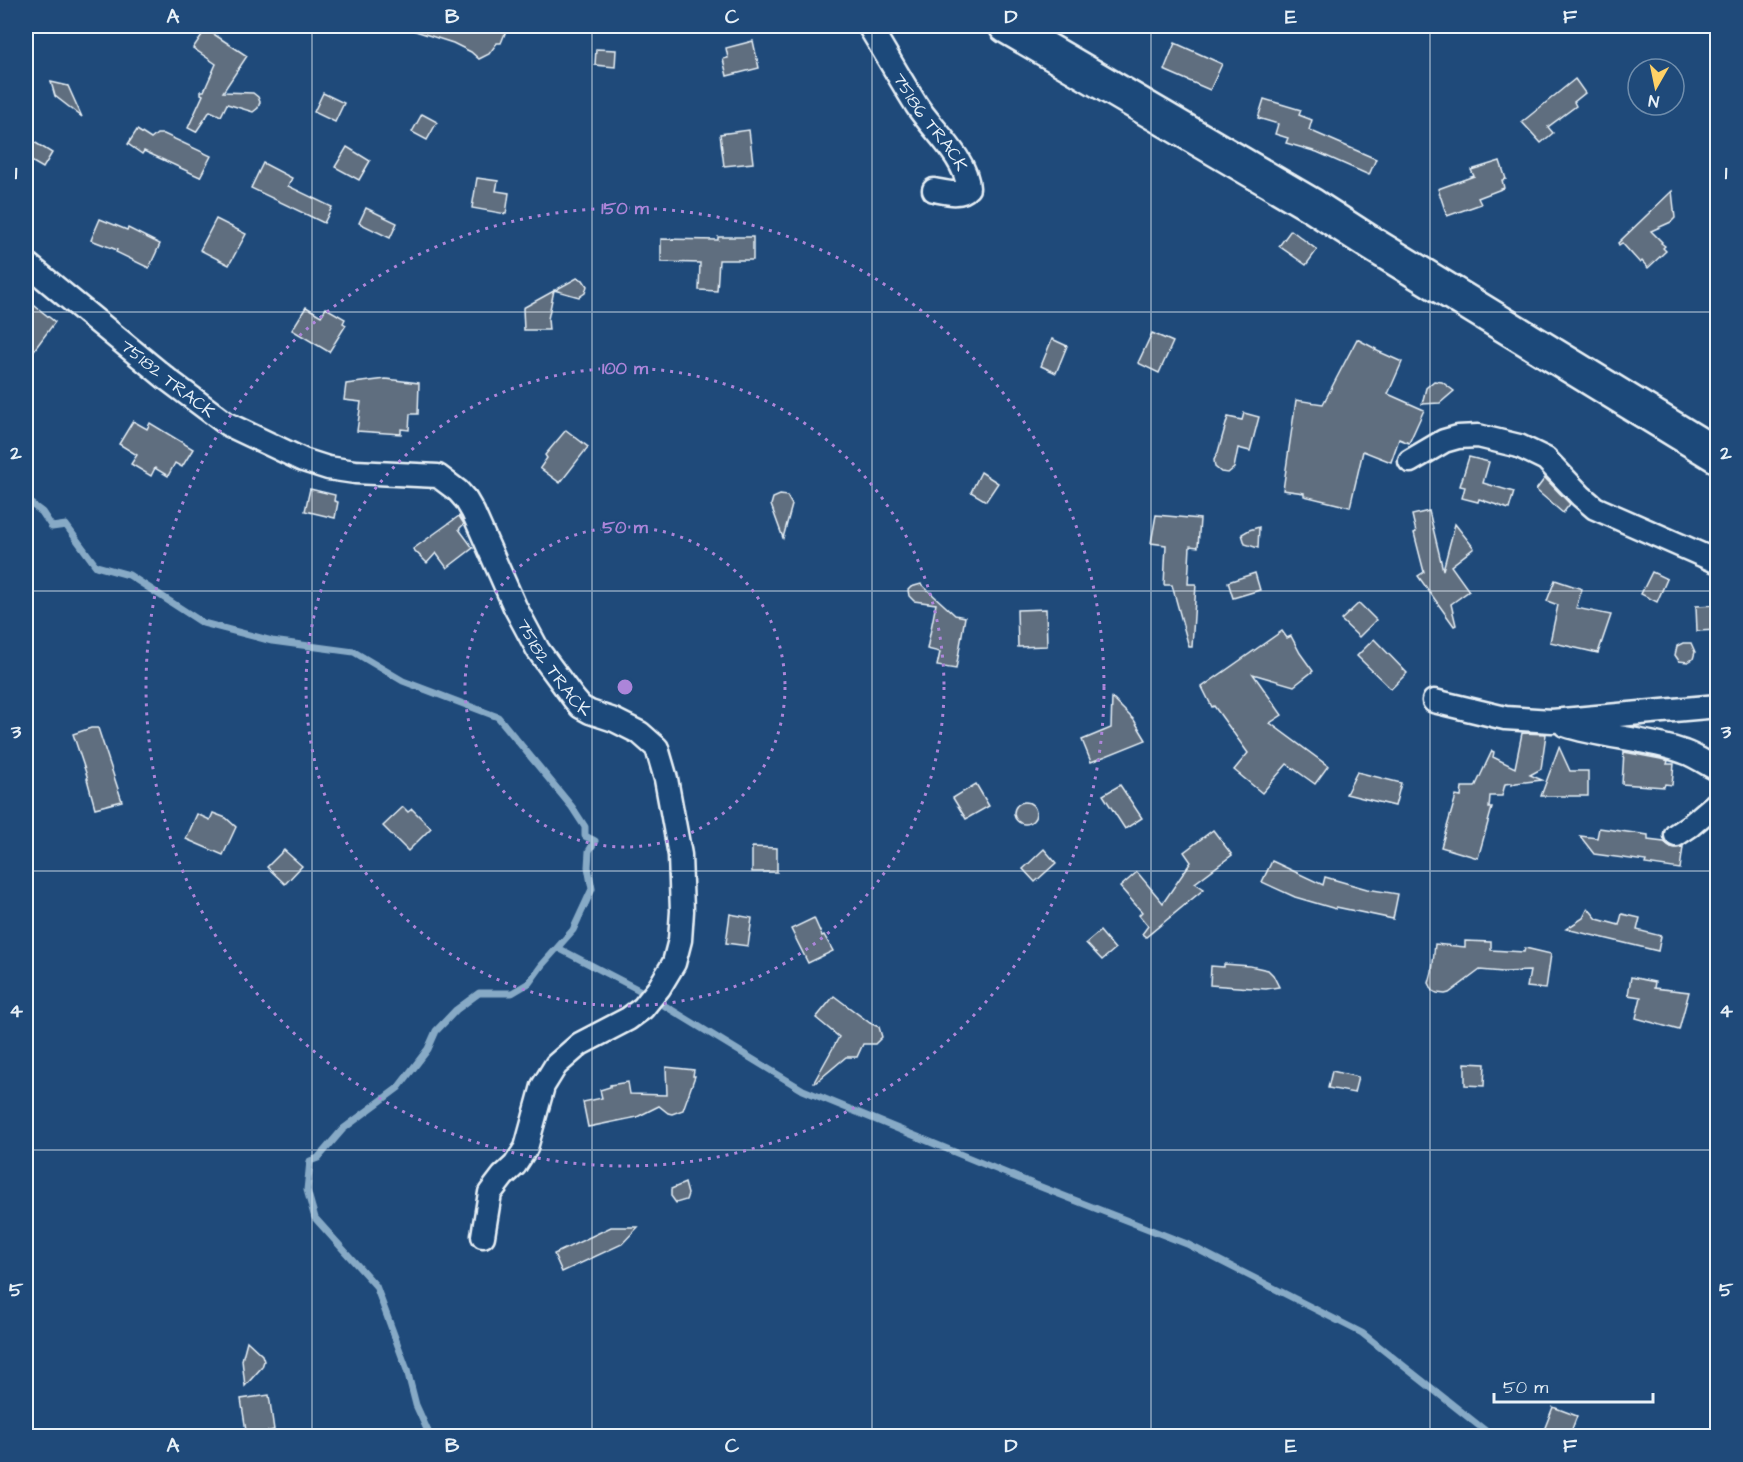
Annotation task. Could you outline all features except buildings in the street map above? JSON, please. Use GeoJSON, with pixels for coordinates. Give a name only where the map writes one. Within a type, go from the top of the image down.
{"type":"FeatureCollection","features":[{"type":"Feature","properties":{"kind":"street","name":"75186 TRACK"},"geometry":{"type":"LineString","coordinates":[[868,26],[918,108],[954,153],[968,178],[968,188],[964,192],[934,190]]}},
{"type":"Feature","properties":{"kind":"street"},"geometry":{"type":"LineString","coordinates":[[1006,26],[1313,206],[1718,456]]}},
{"type":"Feature","properties":{"kind":"street","name":"75182 TRACK"},"geometry":{"type":"LineString","coordinates":[[26,263],[167,379],[227,423],[303,460],[328,468],[355,472],[438,476],[466,500],[515,607],[538,650],[574,699],[590,712],[614,720],[640,733],[657,748],[666,778],[680,855],[682,911],[680,940],[675,963],[643,1008],[628,1019],[580,1044],[556,1065],[543,1086],[526,1148],[515,1165],[490,1193],[483,1236]]}},
{"type":"Feature","properties":{"kind":"street"},"geometry":{"type":"LineString","coordinates":[[1410,461],[1444,441],[1458,437],[1478,436],[1519,446],[1546,459],[1595,508],[1718,562]]}},
{"type":"Feature","properties":{"kind":"street"},"geometry":{"type":"LineString","coordinates":[[1434,700],[1504,718],[1552,721],[1718,706]]}},
{"type":"Feature","properties":{"kind":"street"},"geometry":{"type":"LineString","coordinates":[[1552,721],[1585,732],[1632,739],[1686,752],[1718,770]]}},
{"type":"Feature","properties":{"kind":"street"},"geometry":{"type":"LineString","coordinates":[[1676,835],[1718,802]]}},
{"type":"Feature","properties":{"kind":"waterway"},"geometry":{"type":"LineString","coordinates":[[26,500],[42,512],[52,527],[66,525],[96,566],[129,575],[203,623],[272,641],[354,652],[403,681],[498,717],[572,807],[585,827],[585,836],[595,841],[589,851],[588,867],[592,889],[573,930],[529,983],[512,993],[479,993],[456,1010],[436,1031],[428,1049],[398,1088],[343,1129],[318,1158],[310,1161],[307,1190],[315,1218],[376,1286],[407,1370],[416,1405],[430,1436]]}},
{"type":"Feature","properties":{"kind":"waterway"},"geometry":{"type":"LineString","coordinates":[[558,948],[645,993]]}},
{"type":"Feature","properties":{"kind":"waterway"},"geometry":{"type":"LineString","coordinates":[[657,1001],[803,1090],[1187,1244],[1362,1333],[1492,1436]]}}]}
